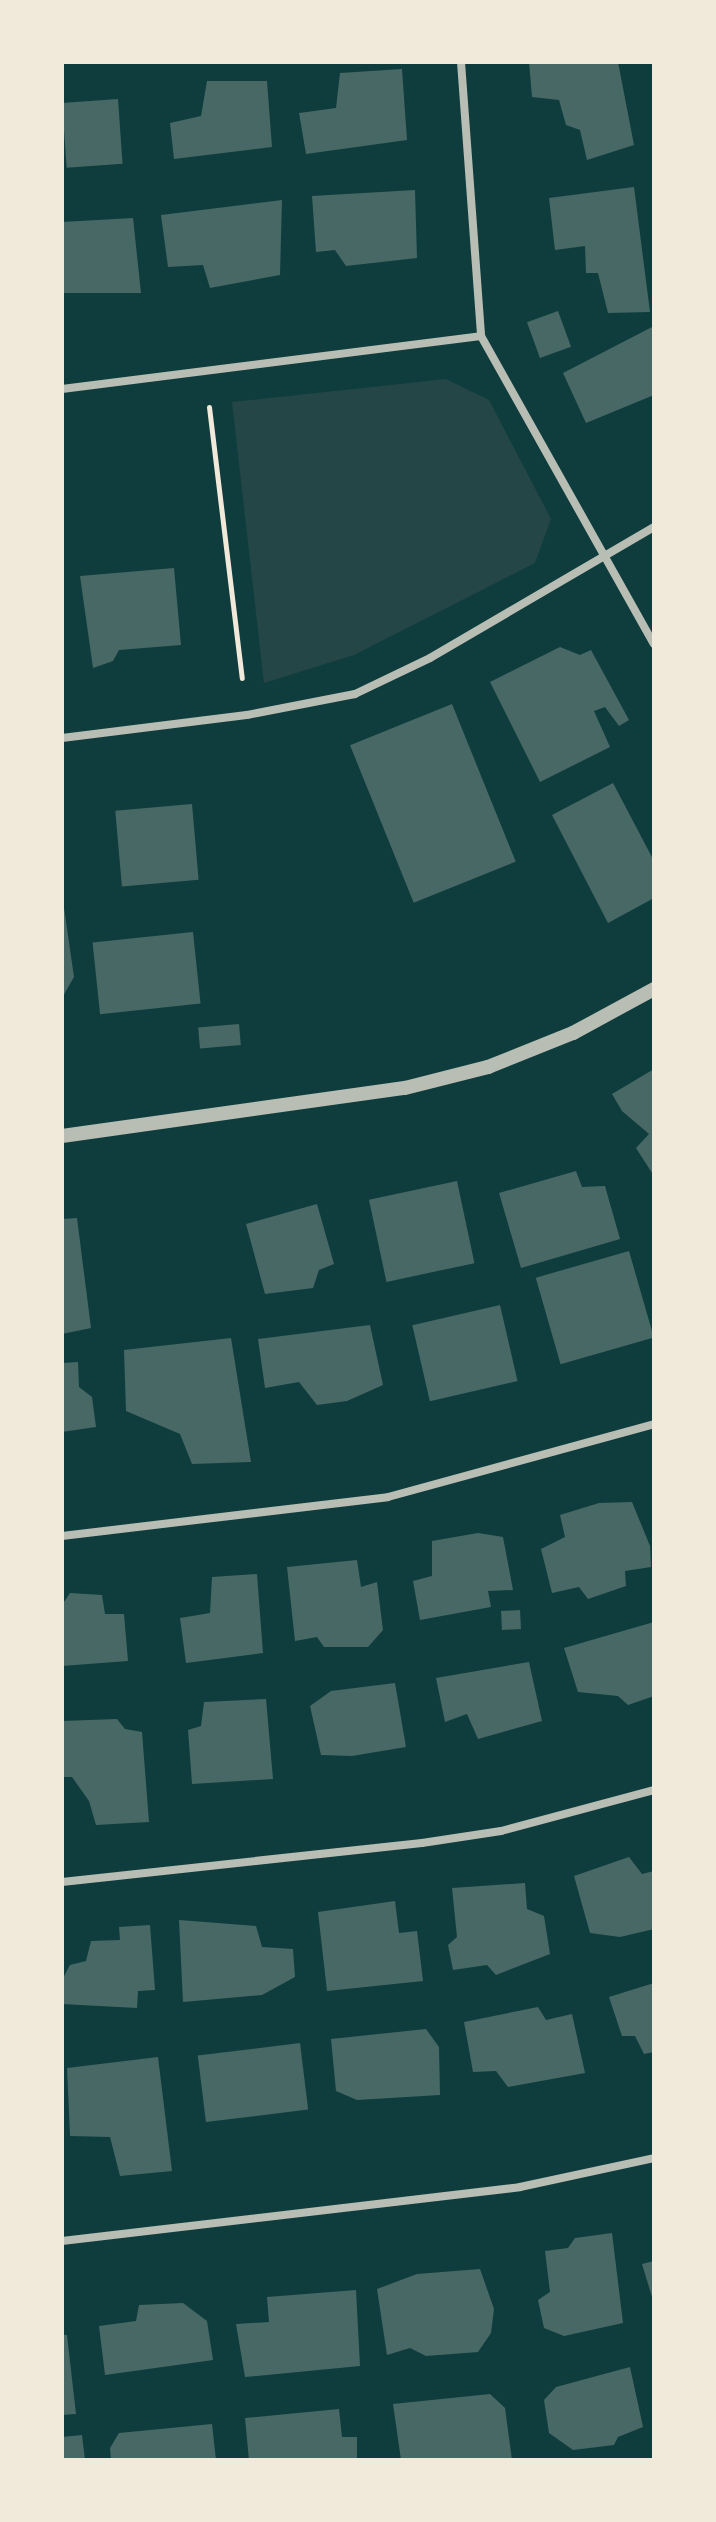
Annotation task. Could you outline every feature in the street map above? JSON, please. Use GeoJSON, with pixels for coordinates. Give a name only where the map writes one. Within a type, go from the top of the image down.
{"type":"FeatureCollection","features":[{"type":"Feature","properties":{"kind":"street"},"geometry":{"type":"LineString","coordinates":[[461,62],[481,336],[654,644]]}},
{"type":"Feature","properties":{"kind":"street"},"geometry":{"type":"LineString","coordinates":[[62,389],[481,336]]}},
{"type":"Feature","properties":{"kind":"street"},"geometry":{"type":"LineString","coordinates":[[62,738],[247,715],[355,694],[430,658],[654,527]]}},
{"type":"Feature","properties":{"kind":"street"},"geometry":{"type":"LineString","coordinates":[[62,1136],[405,1088],[516,1056],[573,1033],[654,989]]}},
{"type":"Feature","properties":{"kind":"street"},"geometry":{"type":"LineString","coordinates":[[62,1536],[388,1497],[654,1424]]}},
{"type":"Feature","properties":{"kind":"street"},"geometry":{"type":"LineString","coordinates":[[62,1882],[422,1843],[501,1831],[654,1790]]}},
{"type":"Feature","properties":{"kind":"street"},"geometry":{"type":"LineString","coordinates":[[62,2241],[520,2187],[654,2158]]}},
{"type":"Feature","properties":{"kind":"path"},"geometry":{"type":"LineString","coordinates":[[204,373],[247,715]]}},
{"type":"Feature","properties":{"kind":"shaded area"},"geometry":{"type":"Polygon","coordinates":[[[446,379],[489,400],[551,519],[535,563],[354,655],[264,683],[232,402],[446,379]]]}},
{"type":"Feature","properties":{"kind":"building"},"geometry":{"type":"Polygon","coordinates":[[[529,62],[618,62],[634,145],[587,160],[580,130],[566,125],[559,100],[532,97],[529,62]]]}},
{"type":"Feature","properties":{"kind":"building"},"geometry":{"type":"Polygon","coordinates":[[[402,69],[407,140],[306,154],[299,113],[336,108],[340,73],[402,69]]]}},
{"type":"Feature","properties":{"kind":"building"},"geometry":{"type":"Polygon","coordinates":[[[207,81],[267,81],[272,147],[174,159],[170,123],[201,116],[207,81]]]}},
{"type":"Feature","properties":{"kind":"building"},"geometry":{"type":"Polygon","coordinates":[[[118,99],[123,164],[67,168],[62,103],[118,99]]]}},
{"type":"Feature","properties":{"kind":"building"},"geometry":{"type":"Polygon","coordinates":[[[634,187],[650,312],[608,313],[598,273],[586,273],[585,246],[555,250],[549,198],[634,187]]]}},
{"type":"Feature","properties":{"kind":"building"},"geometry":{"type":"Polygon","coordinates":[[[415,190],[417,258],[346,266],[335,250],[316,252],[312,196],[415,190]]]}},
{"type":"Feature","properties":{"kind":"building"},"geometry":{"type":"Polygon","coordinates":[[[282,200],[280,275],[210,288],[203,265],[168,267],[161,215],[282,200]]]}},
{"type":"Feature","properties":{"kind":"building"},"geometry":{"type":"Polygon","coordinates":[[[133,218],[141,293],[62,293],[62,222],[133,218]]]}},
{"type":"Feature","properties":{"kind":"building"},"geometry":{"type":"Polygon","coordinates":[[[558,311],[571,347],[540,358],[527,322],[558,311]]]}},
{"type":"Feature","properties":{"kind":"building"},"geometry":{"type":"Polygon","coordinates":[[[654,326],[654,395],[586,423],[563,373],[654,326]]]}},
{"type":"Feature","properties":{"kind":"building"},"geometry":{"type":"Polygon","coordinates":[[[174,568],[181,645],[119,650],[113,661],[93,668],[80,576],[174,568]]]}},
{"type":"Feature","properties":{"kind":"building"},"geometry":{"type":"Polygon","coordinates":[[[560,647],[580,655],[591,650],[629,720],[619,726],[605,707],[594,711],[610,747],[540,782],[490,682],[560,647]]]}},
{"type":"Feature","properties":{"kind":"building"},"geometry":{"type":"Polygon","coordinates":[[[452,704],[516,862],[414,903],[350,745],[452,704]]]}},
{"type":"Feature","properties":{"kind":"building"},"geometry":{"type":"Polygon","coordinates":[[[613,783],[654,861],[654,898],[608,923],[552,815],[613,783]]]}},
{"type":"Feature","properties":{"kind":"building"},"geometry":{"type":"Polygon","coordinates":[[[192,804],[199,880],[122,886],[115,811],[192,804]]]}},
{"type":"Feature","properties":{"kind":"building"},"geometry":{"type":"Polygon","coordinates":[[[62,894],[74,977],[62,998],[62,894]]]}},
{"type":"Feature","properties":{"kind":"building"},"geometry":{"type":"Polygon","coordinates":[[[193,932],[201,1004],[100,1014],[93,943],[193,932]]]}},
{"type":"Feature","properties":{"kind":"building"},"geometry":{"type":"Polygon","coordinates":[[[239,1024],[241,1045],[200,1048],[198,1028],[239,1024]]]}},
{"type":"Feature","properties":{"kind":"building"},"geometry":{"type":"Polygon","coordinates":[[[654,1069],[654,1176],[636,1148],[649,1134],[622,1111],[612,1094],[654,1069]]]}},
{"type":"Feature","properties":{"kind":"building"},"geometry":{"type":"Polygon","coordinates":[[[576,1171],[582,1187],[605,1186],[620,1239],[521,1268],[499,1193],[576,1171]]]}},
{"type":"Feature","properties":{"kind":"building"},"geometry":{"type":"Polygon","coordinates":[[[457,1181],[474,1263],[386,1282],[369,1200],[457,1181]]]}},
{"type":"Feature","properties":{"kind":"building"},"geometry":{"type":"Polygon","coordinates":[[[317,1204],[334,1264],[319,1270],[313,1288],[265,1294],[246,1224],[317,1204]]]}},
{"type":"Feature","properties":{"kind":"building"},"geometry":{"type":"Polygon","coordinates":[[[77,1218],[91,1328],[62,1334],[62,1219],[77,1218]]]}},
{"type":"Feature","properties":{"kind":"building"},"geometry":{"type":"Polygon","coordinates":[[[629,1251],[654,1338],[561,1364],[536,1278],[629,1251]]]}},
{"type":"Feature","properties":{"kind":"building"},"geometry":{"type":"Polygon","coordinates":[[[500,1305],[518,1381],[430,1401],[412,1325],[500,1305]]]}},
{"type":"Feature","properties":{"kind":"building"},"geometry":{"type":"Polygon","coordinates":[[[370,1325],[383,1385],[347,1401],[317,1405],[299,1382],[265,1388],[258,1339],[370,1325]]]}},
{"type":"Feature","properties":{"kind":"building"},"geometry":{"type":"Polygon","coordinates":[[[231,1338],[251,1462],[192,1464],[180,1434],[126,1411],[124,1350],[231,1338]]]}},
{"type":"Feature","properties":{"kind":"building"},"geometry":{"type":"Polygon","coordinates":[[[78,1362],[79,1387],[92,1397],[96,1427],[62,1432],[62,1363],[78,1362]]]}},
{"type":"Feature","properties":{"kind":"building"},"geometry":{"type":"Polygon","coordinates":[[[632,1502],[650,1546],[651,1567],[625,1571],[626,1586],[588,1599],[579,1587],[552,1593],[541,1549],[565,1537],[560,1515],[599,1503],[632,1502]]]}},
{"type":"Feature","properties":{"kind":"building"},"geometry":{"type":"Polygon","coordinates":[[[478,1533],[503,1537],[513,1590],[488,1591],[491,1607],[420,1620],[413,1581],[432,1576],[432,1541],[478,1533]]]}},
{"type":"Feature","properties":{"kind":"building"},"geometry":{"type":"Polygon","coordinates":[[[357,1560],[361,1587],[377,1582],[383,1630],[368,1647],[324,1647],[317,1637],[295,1641],[287,1567],[357,1560]]]}},
{"type":"Feature","properties":{"kind":"building"},"geometry":{"type":"Polygon","coordinates":[[[257,1574],[263,1653],[186,1663],[180,1618],[210,1613],[212,1577],[257,1574]]]}},
{"type":"Feature","properties":{"kind":"building"},"geometry":{"type":"Polygon","coordinates":[[[70,1593],[102,1595],[105,1614],[124,1614],[128,1661],[62,1666],[62,1605],[70,1593]]]}},
{"type":"Feature","properties":{"kind":"building"},"geometry":{"type":"Polygon","coordinates":[[[520,1610],[521,1629],[502,1630],[501,1611],[520,1610]]]}},
{"type":"Feature","properties":{"kind":"building"},"geometry":{"type":"Polygon","coordinates":[[[654,1622],[654,1696],[628,1705],[618,1696],[578,1692],[564,1648],[654,1622]]]}},
{"type":"Feature","properties":{"kind":"building"},"geometry":{"type":"Polygon","coordinates":[[[529,1662],[542,1721],[478,1739],[467,1714],[445,1722],[436,1678],[529,1662]]]}},
{"type":"Feature","properties":{"kind":"building"},"geometry":{"type":"Polygon","coordinates":[[[395,1683],[406,1747],[352,1756],[321,1755],[310,1706],[331,1691],[395,1683]]]}},
{"type":"Feature","properties":{"kind":"building"},"geometry":{"type":"Polygon","coordinates":[[[266,1699],[273,1779],[192,1784],[188,1730],[201,1726],[204,1702],[266,1699]]]}},
{"type":"Feature","properties":{"kind":"building"},"geometry":{"type":"Polygon","coordinates":[[[117,1719],[125,1729],[142,1732],[149,1822],[96,1825],[89,1801],[72,1777],[62,1777],[62,1721],[117,1719]]]}},
{"type":"Feature","properties":{"kind":"building"},"geometry":{"type":"Polygon","coordinates":[[[629,1857],[642,1874],[654,1871],[654,1929],[620,1937],[590,1933],[574,1876],[629,1857]]]}},
{"type":"Feature","properties":{"kind":"building"},"geometry":{"type":"Polygon","coordinates":[[[525,1883],[527,1909],[544,1916],[550,1954],[496,1975],[487,1965],[453,1970],[448,1945],[457,1937],[452,1888],[525,1883]]]}},
{"type":"Feature","properties":{"kind":"building"},"geometry":{"type":"Polygon","coordinates":[[[395,1901],[399,1933],[417,1931],[423,1981],[327,1991],[318,1912],[395,1901]]]}},
{"type":"Feature","properties":{"kind":"building"},"geometry":{"type":"Polygon","coordinates":[[[179,1920],[256,1926],[262,1947],[293,1949],[295,1977],[262,1995],[183,2002],[179,1920]]]}},
{"type":"Feature","properties":{"kind":"building"},"geometry":{"type":"Polygon","coordinates":[[[150,1925],[155,1990],[138,1991],[137,2008],[62,2004],[62,1980],[70,1965],[86,1961],[91,1941],[120,1940],[119,1927],[150,1925]]]}},
{"type":"Feature","properties":{"kind":"building"},"geometry":{"type":"Polygon","coordinates":[[[654,1983],[654,2052],[644,2054],[635,2036],[622,2036],[609,1997],[654,1983]]]}},
{"type":"Feature","properties":{"kind":"building"},"geometry":{"type":"Polygon","coordinates":[[[538,2007],[546,2020],[572,2014],[585,2073],[508,2087],[496,2071],[473,2072],[464,2022],[538,2007]]]}},
{"type":"Feature","properties":{"kind":"building"},"geometry":{"type":"Polygon","coordinates":[[[426,2029],[439,2047],[440,2095],[357,2100],[336,2091],[331,2039],[426,2029]]]}},
{"type":"Feature","properties":{"kind":"building"},"geometry":{"type":"Polygon","coordinates":[[[300,2043],[308,2110],[206,2122],[198,2056],[300,2043]]]}},
{"type":"Feature","properties":{"kind":"building"},"geometry":{"type":"Polygon","coordinates":[[[158,2057],[172,2171],[120,2176],[110,2137],[70,2136],[67,2068],[158,2057]]]}},
{"type":"Feature","properties":{"kind":"building"},"geometry":{"type":"Polygon","coordinates":[[[612,2233],[623,2323],[564,2336],[544,2328],[538,2300],[550,2292],[545,2251],[568,2248],[575,2238],[612,2233]]]}},
{"type":"Feature","properties":{"kind":"building"},"geometry":{"type":"Polygon","coordinates":[[[654,2261],[654,2300],[653,2300],[642,2264],[654,2261]]]}},
{"type":"Feature","properties":{"kind":"building"},"geometry":{"type":"Polygon","coordinates":[[[480,2269],[494,2309],[491,2333],[478,2352],[426,2356],[410,2348],[387,2355],[377,2289],[417,2274],[480,2269]]]}},
{"type":"Feature","properties":{"kind":"building"},"geometry":{"type":"Polygon","coordinates":[[[356,2290],[360,2366],[245,2377],[236,2324],[269,2322],[267,2297],[356,2290]]]}},
{"type":"Feature","properties":{"kind":"building"},"geometry":{"type":"Polygon","coordinates":[[[183,2303],[207,2321],[213,2360],[105,2375],[99,2326],[136,2321],[139,2305],[183,2303]]]}},
{"type":"Feature","properties":{"kind":"building"},"geometry":{"type":"Polygon","coordinates":[[[62,2335],[67,2335],[76,2414],[62,2415],[62,2335]]]}},
{"type":"Feature","properties":{"kind":"building"},"geometry":{"type":"Polygon","coordinates":[[[630,2367],[643,2427],[618,2437],[614,2445],[573,2450],[549,2433],[544,2400],[556,2387],[630,2367]]]}},
{"type":"Feature","properties":{"kind":"building"},"geometry":{"type":"Polygon","coordinates":[[[490,2394],[505,2408],[512,2460],[401,2460],[393,2404],[490,2394]]]}},
{"type":"Feature","properties":{"kind":"building"},"geometry":{"type":"Polygon","coordinates":[[[339,2409],[342,2437],[357,2437],[357,2460],[249,2460],[245,2418],[339,2409]]]}},
{"type":"Feature","properties":{"kind":"building"},"geometry":{"type":"Polygon","coordinates":[[[212,2424],[216,2460],[111,2460],[110,2448],[119,2433],[212,2424]]]}},
{"type":"Feature","properties":{"kind":"building"},"geometry":{"type":"Polygon","coordinates":[[[82,2435],[85,2460],[62,2460],[62,2437],[82,2435]]]}}]}
